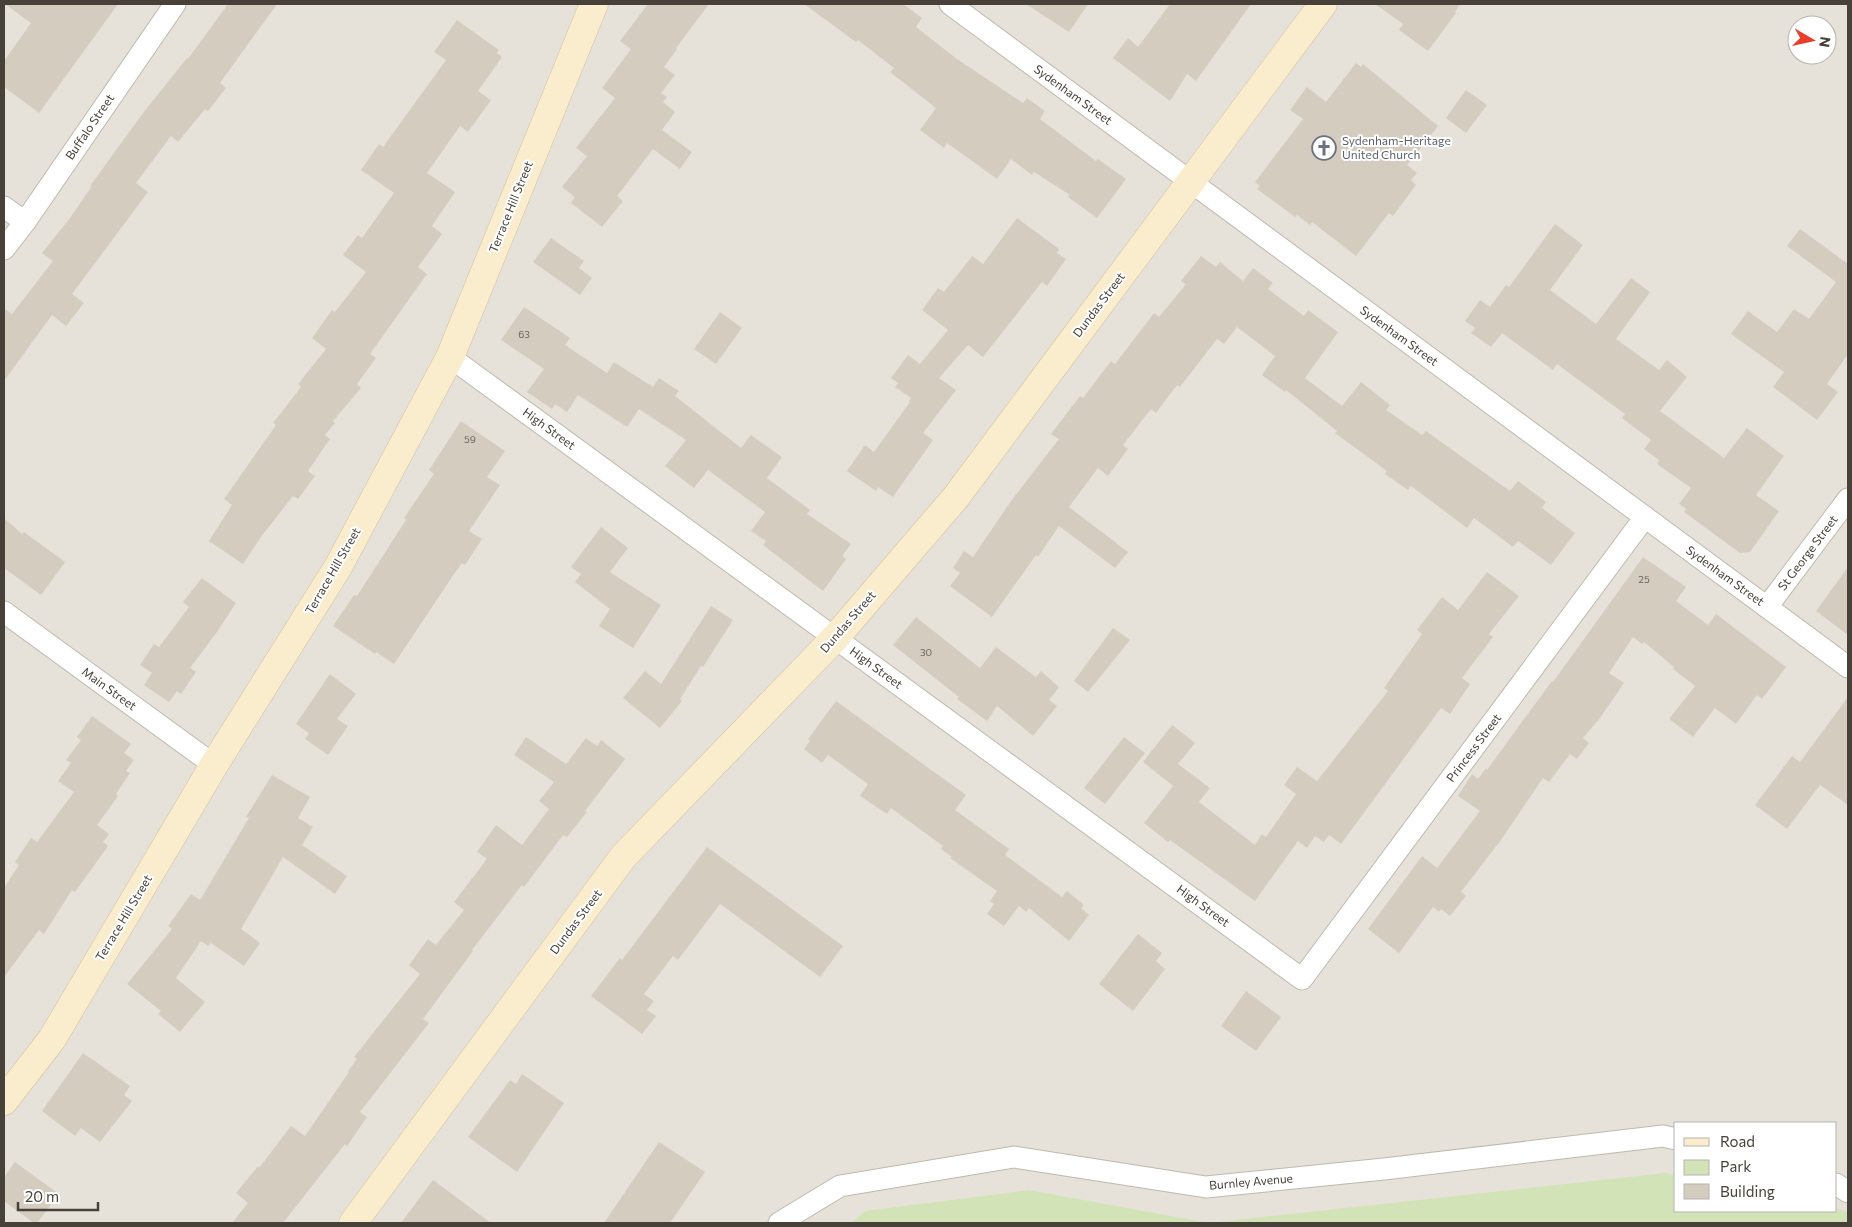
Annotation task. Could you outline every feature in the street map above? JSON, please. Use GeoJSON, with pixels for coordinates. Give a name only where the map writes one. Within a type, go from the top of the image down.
{"type":"FeatureCollection","features":[{"type":"Feature","properties":{"kind":"street","name":"Buffalo Street"},"geometry":{"type":"LineString","coordinates":[[4,249],[25,222],[175,4]]}},
{"type":"Feature","properties":{"kind":"street","name":"Terrace Hill Street"},"geometry":{"type":"LineString","coordinates":[[4,1101],[52,1039],[214,765],[338,567],[450,357],[594,4]]}},
{"type":"Feature","properties":{"kind":"street","name":"Sydenham Street"},"geometry":{"type":"LineString","coordinates":[[950,4],[1848,667]]}},
{"type":"Feature","properties":{"kind":"street","name":"Dundas Street"},"geometry":{"type":"LineString","coordinates":[[352,1223],[623,858],[835,638],[956,497],[1323,4]]}},
{"type":"Feature","properties":{"kind":"street"},"geometry":{"type":"LineString","coordinates":[[4,207],[25,222]]}},
{"type":"Feature","properties":{"kind":"street","name":"High Street"},"geometry":{"type":"LineString","coordinates":[[450,357],[1302,979]]}},
{"type":"Feature","properties":{"kind":"street","name":"St George Street"},"geometry":{"type":"LineString","coordinates":[[1767,607],[1848,499]]}},
{"type":"Feature","properties":{"kind":"street","name":"Princess Street"},"geometry":{"type":"LineString","coordinates":[[1302,979],[1645,517]]}},
{"type":"Feature","properties":{"kind":"street","name":"Main Street"},"geometry":{"type":"LineString","coordinates":[[4,612],[214,765]]}},
{"type":"Feature","properties":{"kind":"street","name":"Burnley Avenue"},"geometry":{"type":"LineString","coordinates":[[779,1223],[840,1186],[1014,1157],[1206,1187],[1384,1169],[1663,1136],[1674,1139]]}},
{"type":"Feature","properties":{"kind":"street"},"geometry":{"type":"LineString","coordinates":[[1837,1185],[1848,1192]]}},
{"type":"Feature","properties":{"kind":"shaded area"},"geometry":{"type":"Polygon","coordinates":[[[4,4],[1848,4],[1848,1223],[4,1223],[4,4]]]}},
{"type":"Feature","properties":{"kind":"green space"},"geometry":{"type":"Polygon","coordinates":[[[1665,1173],[1674,1175],[1674,1212],[1837,1212],[1837,1208],[1848,1212],[1848,1223],[1209,1223],[1665,1173]]]}},
{"type":"Feature","properties":{"kind":"green space"},"geometry":{"type":"Polygon","coordinates":[[[1029,1190],[1209,1223],[852,1223],[865,1211],[1029,1190]]]}},
{"type":"Feature","properties":{"kind":"building"},"geometry":{"type":"Polygon","coordinates":[[[5,4],[118,4],[39,113],[4,87],[4,61],[31,23],[5,4]]]}},
{"type":"Feature","properties":{"kind":"building"},"geometry":{"type":"Polygon","coordinates":[[[228,4],[277,4],[220,83],[226,88],[208,111],[205,109],[178,142],[171,136],[136,183],[148,192],[72,294],[84,303],[66,326],[52,315],[4,381],[4,308],[12,314],[53,261],[42,253],[70,218],[90,186],[143,113],[188,59],[228,4]]]}},
{"type":"Feature","properties":{"kind":"building"},"geometry":{"type":"Polygon","coordinates":[[[648,4],[709,4],[664,67],[675,75],[661,93],[667,97],[663,102],[675,112],[662,130],[692,152],[680,169],[653,149],[617,196],[623,201],[602,227],[571,203],[575,197],[562,187],[587,156],[576,148],[615,98],[602,88],[631,49],[620,41],[648,4]]]}},
{"type":"Feature","properties":{"kind":"building"},"geometry":{"type":"Polygon","coordinates":[[[804,4],[903,4],[922,18],[916,27],[957,59],[1023,103],[1027,98],[1045,111],[1040,119],[1096,161],[1098,159],[1126,179],[1097,218],[1068,197],[1070,195],[1034,172],[1032,175],[1011,159],[997,179],[947,143],[944,148],[920,130],[936,108],[890,72],[894,68],[858,40],[856,42],[804,4]]]}},
{"type":"Feature","properties":{"kind":"building"},"geometry":{"type":"Polygon","coordinates":[[[1026,4],[1088,4],[1069,32],[1026,4]]]}},
{"type":"Feature","properties":{"kind":"building"},"geometry":{"type":"Polygon","coordinates":[[[1170,4],[1251,4],[1196,81],[1187,74],[1170,101],[1113,58],[1128,38],[1138,47],[1170,4]]]}},
{"type":"Feature","properties":{"kind":"building"},"geometry":{"type":"Polygon","coordinates":[[[1375,4],[1460,4],[1456,13],[1428,51],[1399,30],[1403,24],[1375,4]]]}},
{"type":"Feature","properties":{"kind":"building"},"geometry":{"type":"Polygon","coordinates":[[[457,20],[499,50],[497,53],[502,57],[478,91],[491,100],[468,132],[460,126],[427,173],[455,192],[432,226],[442,234],[418,267],[427,274],[370,354],[376,358],[357,384],[361,388],[333,421],[335,423],[325,435],[330,439],[308,471],[315,476],[298,499],[293,496],[243,564],[209,541],[232,505],[224,499],[276,425],[273,423],[301,387],[298,384],[326,349],[312,338],[332,310],[335,312],[366,272],[343,255],[358,235],[362,238],[394,193],[361,170],[379,144],[383,147],[446,60],[434,52],[457,20]]]}},
{"type":"Feature","properties":{"kind":"building"},"geometry":{"type":"Polygon","coordinates":[[[1356,63],[1361,67],[1363,64],[1438,126],[1407,165],[1417,173],[1411,180],[1416,185],[1393,216],[1389,213],[1356,256],[1312,222],[1310,225],[1297,215],[1295,217],[1257,189],[1260,186],[1255,182],[1303,119],[1290,110],[1307,87],[1326,102],[1356,63]]]}},
{"type":"Feature","properties":{"kind":"building"},"geometry":{"type":"Polygon","coordinates":[[[1466,90],[1487,105],[1466,133],[1446,118],[1466,90]]]}},
{"type":"Feature","properties":{"kind":"building"},"geometry":{"type":"Polygon","coordinates":[[[1017,218],[1059,249],[1057,253],[1066,259],[1047,286],[1042,282],[983,357],[968,345],[939,378],[956,390],[923,433],[933,440],[893,497],[878,487],[876,491],[847,471],[865,445],[874,452],[910,402],[911,398],[895,387],[898,383],[891,378],[908,355],[920,364],[948,330],[922,310],[938,288],[944,292],[972,256],[983,264],[1017,218]]]}},
{"type":"Feature","properties":{"kind":"building"},"geometry":{"type":"Polygon","coordinates":[[[1555,224],[1583,245],[1550,290],[1596,324],[1631,278],[1650,292],[1616,339],[1659,370],[1667,360],[1687,377],[1660,411],[1724,458],[1747,428],[1784,456],[1756,495],[1779,511],[1750,552],[1740,553],[1684,512],[1686,509],[1679,504],[1691,488],[1657,464],[1659,460],[1644,449],[1651,440],[1622,418],[1625,414],[1557,364],[1553,370],[1502,333],[1491,347],[1471,333],[1475,328],[1465,321],[1480,300],[1490,307],[1506,285],[1509,287],[1555,224]]]}},
{"type":"Feature","properties":{"kind":"building"},"geometry":{"type":"Polygon","coordinates":[[[1800,229],[1848,264],[1848,354],[1827,384],[1838,392],[1817,420],[1773,387],[1784,372],[1731,334],[1748,311],[1777,332],[1794,309],[1809,319],[1836,282],[1787,246],[1800,229]]]}},
{"type":"Feature","properties":{"kind":"building"},"geometry":{"type":"Polygon","coordinates":[[[551,238],[584,261],[579,268],[592,278],[580,295],[533,262],[551,238]]]}},
{"type":"Feature","properties":{"kind":"building"},"geometry":{"type":"Polygon","coordinates":[[[1201,256],[1216,267],[1220,262],[1243,281],[1253,268],[1273,283],[1268,289],[1304,316],[1308,310],[1338,332],[1305,378],[1342,406],[1361,382],[1390,405],[1386,410],[1422,435],[1426,431],[1510,491],[1518,481],[1546,502],[1542,508],[1575,533],[1551,565],[1518,541],[1513,547],[1474,518],[1467,528],[1411,486],[1408,490],[1385,474],[1387,471],[1335,433],[1337,431],[1286,390],[1285,392],[1262,375],[1275,356],[1237,327],[1224,344],[1217,339],[1180,387],[1177,385],[1156,413],[1151,409],[1123,445],[1128,449],[1108,476],[1098,468],[1069,507],[1128,552],[1115,568],[1059,526],[992,617],[950,586],[960,573],[953,568],[964,551],[973,557],[1011,501],[1059,439],[1051,434],[1080,396],[1083,398],[1111,361],[1115,364],[1154,313],[1159,317],[1186,284],[1181,281],[1201,256]]]}},
{"type":"Feature","properties":{"kind":"building"},"geometry":{"type":"Polygon","coordinates":[[[524,307],[570,338],[565,345],[607,373],[614,362],[653,387],[659,378],[679,391],[675,396],[741,448],[751,435],[782,457],[767,478],[810,510],[807,514],[851,544],[842,556],[846,559],[823,591],[763,545],[766,541],[751,531],[765,512],[708,470],[694,488],[665,466],[686,440],[639,409],[627,427],[578,395],[567,412],[555,404],[552,409],[527,392],[544,369],[501,340],[524,307]]]}},
{"type":"Feature","properties":{"kind":"building"},"geometry":{"type":"Polygon","coordinates":[[[720,312],[742,328],[716,364],[694,349],[720,312]]]}},
{"type":"Feature","properties":{"kind":"building"},"geometry":{"type":"Polygon","coordinates":[[[461,421],[505,451],[487,477],[500,485],[469,531],[482,539],[465,565],[462,563],[454,574],[394,664],[376,652],[375,654],[333,626],[354,595],[357,596],[406,520],[404,518],[434,474],[429,470],[461,421]]]}},
{"type":"Feature","properties":{"kind":"building"},"geometry":{"type":"Polygon","coordinates":[[[4,518],[22,534],[24,532],[65,562],[41,595],[4,568],[4,518]]]}},
{"type":"Feature","properties":{"kind":"building"},"geometry":{"type":"Polygon","coordinates":[[[601,527],[628,548],[610,572],[661,605],[633,648],[599,626],[610,609],[575,582],[581,574],[571,567],[601,527]]]}},
{"type":"Feature","properties":{"kind":"building"},"geometry":{"type":"Polygon","coordinates":[[[1643,557],[1686,587],[1676,601],[1708,625],[1716,614],[1786,667],[1762,699],[1757,695],[1736,724],[1715,708],[1693,737],[1669,719],[1695,686],[1644,642],[1642,644],[1633,637],[1609,673],[1624,683],[1600,718],[1583,738],[1589,743],[1577,759],[1570,754],[1549,782],[1543,778],[1501,840],[1461,892],[1466,896],[1450,916],[1441,909],[1439,912],[1433,907],[1399,953],[1368,929],[1422,856],[1437,868],[1480,811],[1458,796],[1472,774],[1478,779],[1486,768],[1487,770],[1643,557]]]}},
{"type":"Feature","properties":{"kind":"building"},"geometry":{"type":"Polygon","coordinates":[[[1848,567],[1848,635],[1816,611],[1848,567]]]}},
{"type":"Feature","properties":{"kind":"building"},"geometry":{"type":"Polygon","coordinates":[[[1487,572],[1519,596],[1489,634],[1493,637],[1462,678],[1470,684],[1450,714],[1441,708],[1341,844],[1329,835],[1324,842],[1315,836],[1307,848],[1298,841],[1255,901],[1170,840],[1168,842],[1144,823],[1173,786],[1143,762],[1172,725],[1195,743],[1178,764],[1210,788],[1199,802],[1255,845],[1262,834],[1266,837],[1296,794],[1284,785],[1297,767],[1317,781],[1388,691],[1384,688],[1422,634],[1417,630],[1442,597],[1458,610],[1487,572]]]}},
{"type":"Feature","properties":{"kind":"building"},"geometry":{"type":"Polygon","coordinates":[[[202,578],[236,603],[190,668],[196,672],[181,694],[177,691],[169,702],[144,685],[152,673],[140,665],[154,644],[159,647],[189,607],[183,602],[202,578]]]}},
{"type":"Feature","properties":{"kind":"building"},"geometry":{"type":"Polygon","coordinates":[[[711,606],[733,620],[680,699],[682,701],[660,728],[623,698],[645,671],[661,684],[711,606]]]}},
{"type":"Feature","properties":{"kind":"building"},"geometry":{"type":"Polygon","coordinates":[[[916,617],[980,668],[996,647],[1036,677],[1041,671],[1059,687],[1049,700],[1057,706],[1033,736],[997,706],[987,721],[957,699],[959,697],[893,645],[916,617]]]}},
{"type":"Feature","properties":{"kind":"building"},"geometry":{"type":"Polygon","coordinates":[[[1113,628],[1130,640],[1088,692],[1074,681],[1113,628]]]}},
{"type":"Feature","properties":{"kind":"building"},"geometry":{"type":"Polygon","coordinates":[[[330,674],[356,694],[337,719],[348,726],[328,755],[305,739],[309,733],[296,724],[330,674]]]}},
{"type":"Feature","properties":{"kind":"building"},"geometry":{"type":"Polygon","coordinates":[[[1848,697],[1848,805],[1820,785],[1787,829],[1755,805],[1792,756],[1800,762],[1848,697]]]}},
{"type":"Feature","properties":{"kind":"building"},"geometry":{"type":"Polygon","coordinates":[[[836,701],[966,795],[955,810],[1009,849],[1005,855],[1062,897],[1067,891],[1084,905],[1081,908],[1089,915],[1069,941],[1029,908],[1026,912],[1019,906],[1004,926],[987,914],[994,904],[990,901],[997,891],[950,858],[952,857],[941,849],[943,846],[891,808],[887,814],[860,796],[868,784],[828,755],[822,763],[804,749],[810,741],[808,739],[836,701]]]}},
{"type":"Feature","properties":{"kind":"building"},"geometry":{"type":"Polygon","coordinates":[[[92,716],[131,744],[124,753],[134,760],[126,771],[130,773],[116,794],[118,796],[97,825],[109,834],[103,842],[108,846],[75,892],[72,890],[44,934],[39,930],[4,977],[4,888],[19,865],[15,862],[31,838],[37,842],[74,792],[58,781],[71,763],[66,760],[81,740],[77,737],[92,716]]]}},
{"type":"Feature","properties":{"kind":"building"},"geometry":{"type":"Polygon","coordinates":[[[526,737],[566,764],[586,738],[597,746],[601,740],[625,759],[567,837],[563,835],[524,887],[522,885],[472,950],[423,1019],[429,1023],[360,1112],[367,1117],[347,1146],[345,1144],[283,1223],[232,1223],[248,1203],[236,1193],[258,1166],[259,1168],[291,1126],[305,1136],[349,1072],[357,1059],[354,1057],[420,974],[409,965],[428,939],[436,945],[464,910],[454,902],[487,859],[477,852],[496,825],[522,845],[549,809],[539,801],[554,782],[514,755],[526,737]]]}},
{"type":"Feature","properties":{"kind":"building"},"geometry":{"type":"Polygon","coordinates":[[[1124,737],[1145,753],[1105,804],[1084,788],[1124,737]]]}},
{"type":"Feature","properties":{"kind":"building"},"geometry":{"type":"Polygon","coordinates":[[[272,775],[310,797],[298,818],[313,827],[302,845],[347,876],[335,894],[283,857],[241,929],[260,943],[244,966],[211,943],[208,946],[201,941],[176,978],[205,1002],[180,1032],[158,1014],[161,1011],[127,984],[172,929],[168,926],[191,894],[200,900],[249,818],[246,817],[272,775]]]}},
{"type":"Feature","properties":{"kind":"building"},"geometry":{"type":"Polygon","coordinates":[[[707,847],[843,946],[820,977],[720,904],[678,960],[673,956],[644,994],[654,1001],[647,1010],[656,1016],[642,1034],[591,996],[620,958],[622,960],[707,847]]]}},
{"type":"Feature","properties":{"kind":"building"},"geometry":{"type":"Polygon","coordinates":[[[1138,934],[1162,953],[1156,961],[1165,969],[1133,1011],[1099,984],[1138,934]]]}},
{"type":"Feature","properties":{"kind":"building"},"geometry":{"type":"Polygon","coordinates":[[[1246,991],[1281,1017],[1256,1051],[1221,1026],[1246,991]]]}},
{"type":"Feature","properties":{"kind":"building"},"geometry":{"type":"Polygon","coordinates":[[[83,1053],[130,1086],[124,1095],[132,1101],[100,1142],[81,1128],[75,1136],[42,1111],[83,1053]]]}},
{"type":"Feature","properties":{"kind":"building"},"geometry":{"type":"Polygon","coordinates":[[[522,1074],[564,1103],[517,1172],[468,1137],[510,1080],[516,1084],[522,1074]]]}},
{"type":"Feature","properties":{"kind":"building"},"geometry":{"type":"Polygon","coordinates":[[[659,1142],[705,1172],[670,1223],[604,1223],[659,1142]]]}},
{"type":"Feature","properties":{"kind":"building"},"geometry":{"type":"Polygon","coordinates":[[[15,1162],[59,1194],[37,1223],[34,1223],[4,1201],[4,1177],[15,1162]]]}},
{"type":"Feature","properties":{"kind":"building"},"geometry":{"type":"Polygon","coordinates":[[[433,1180],[491,1223],[401,1223],[433,1180]]]}},
{"type":"Feature","properties":{"kind":"place","name":"Sydenham-Heritage United Church"},"geometry":{"type":"Point","coordinates":[1324,148]}}]}
